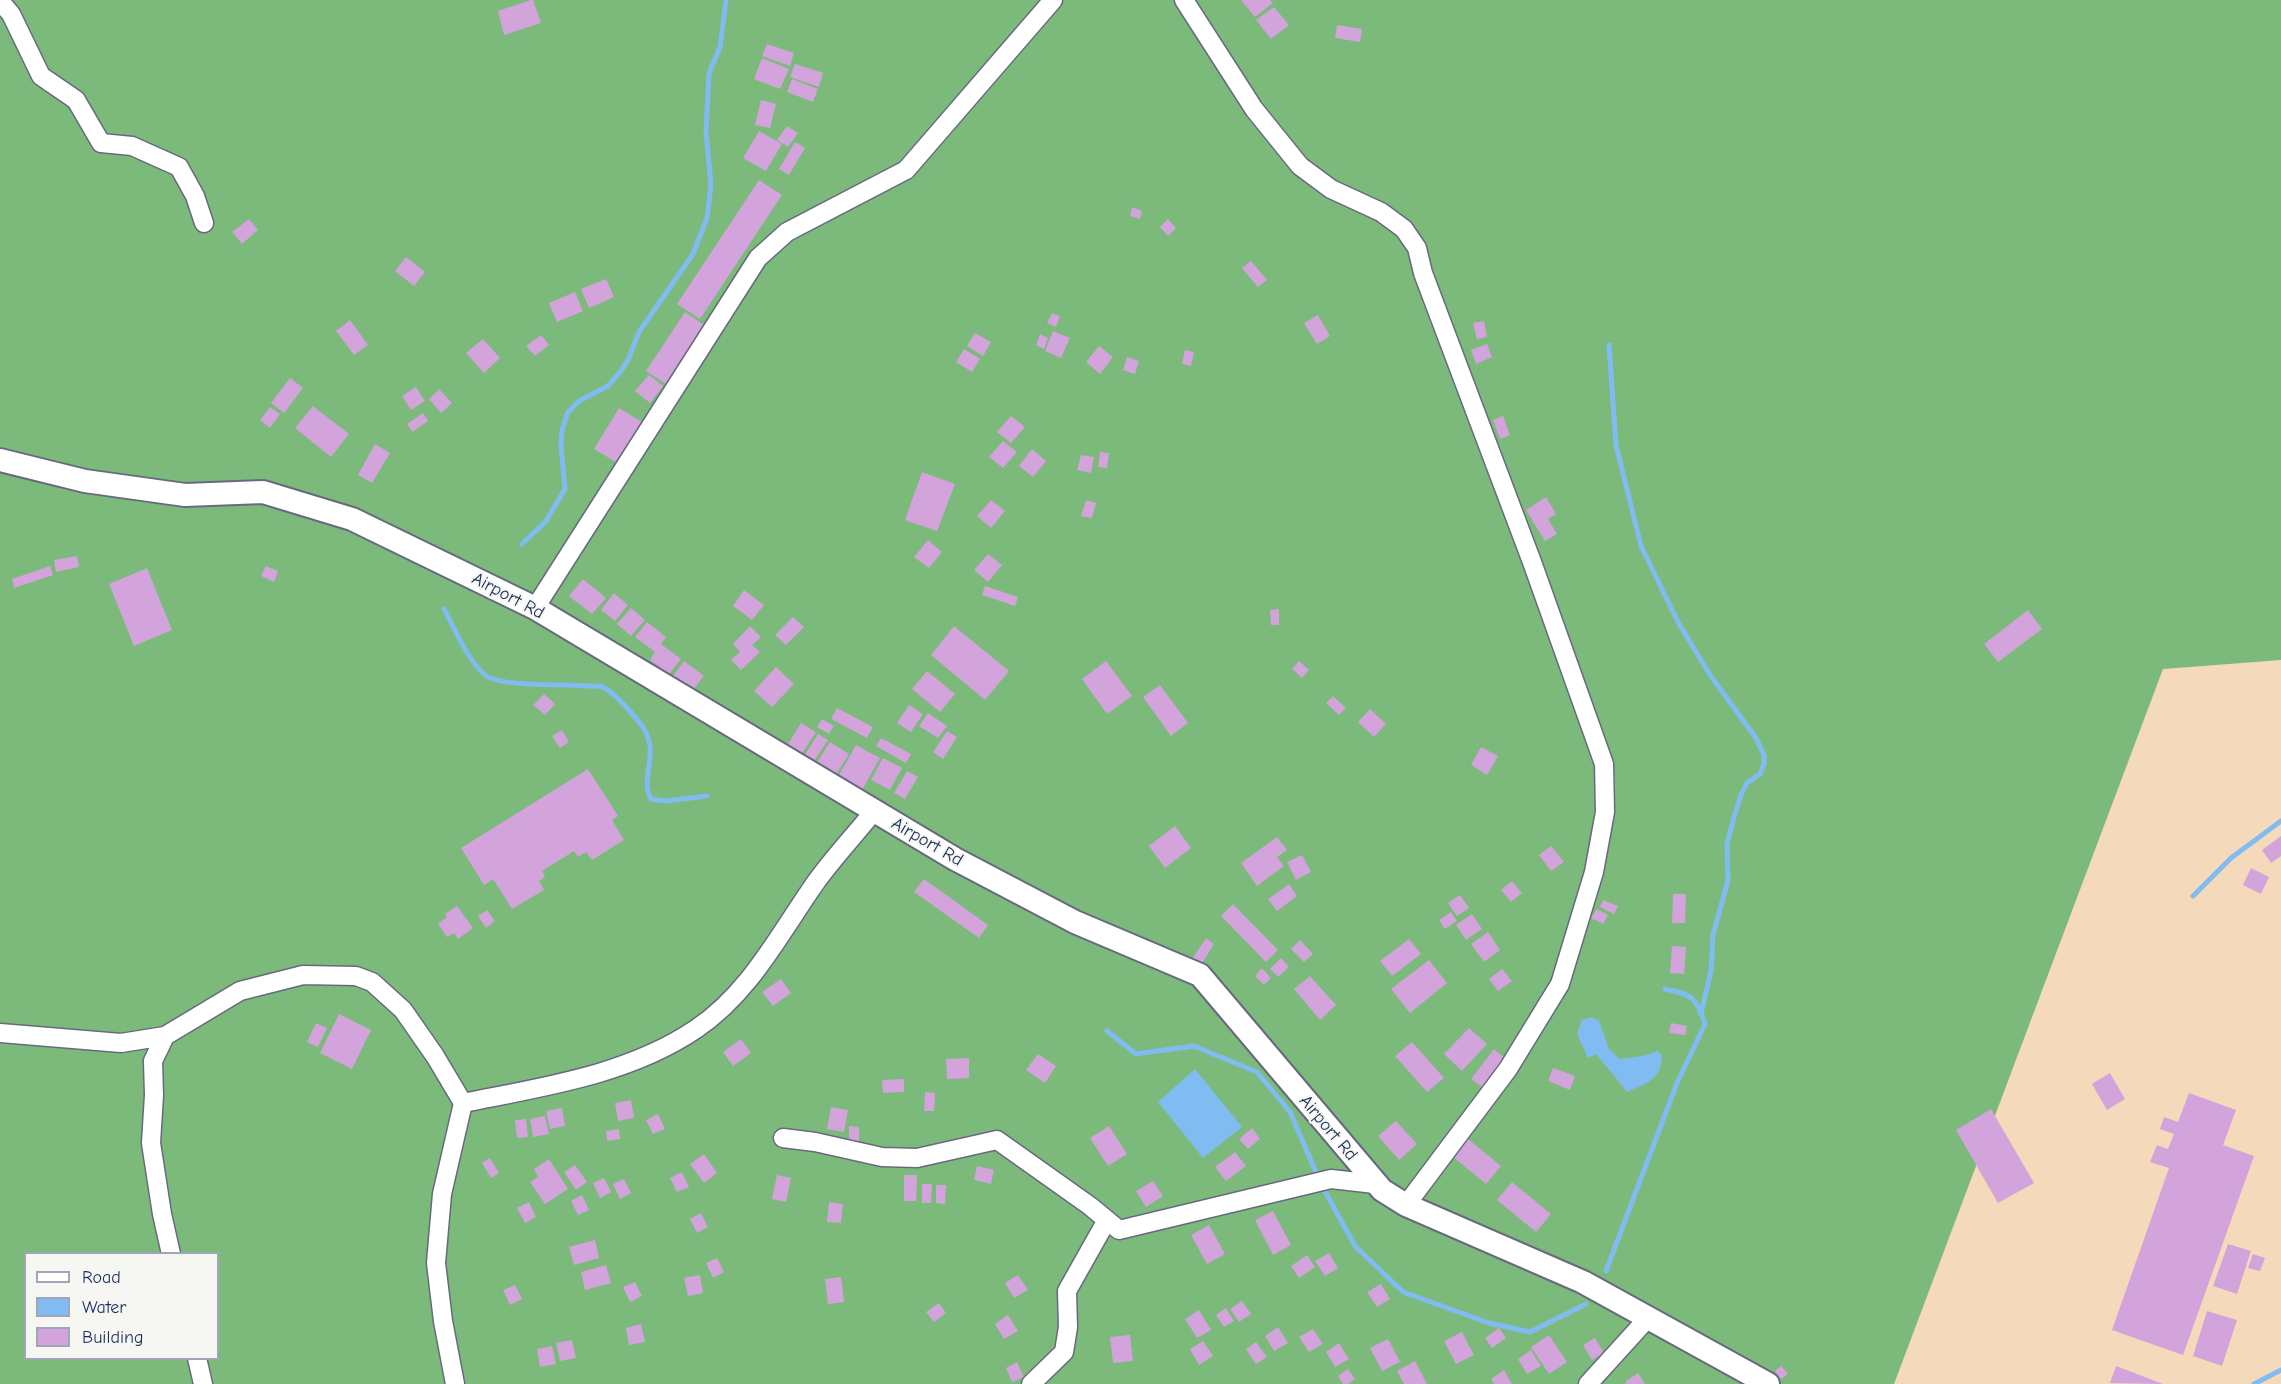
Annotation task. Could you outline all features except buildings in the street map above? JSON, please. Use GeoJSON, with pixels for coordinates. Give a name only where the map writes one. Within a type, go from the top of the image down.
{"type":"FeatureCollection","features":[{"type":"Feature","properties":{"kind":"main road","name":"Airport Rd"},"geometry":{"type":"LineString","coordinates":[[0,460],[85,481],[185,495],[263,492],[352,519],[535,608],[954,859],[1074,922],[1200,975],[1382,1190],[1406,1205],[1583,1282],[1768,1384]]}},
{"type":"Feature","properties":{"kind":"street"},"geometry":{"type":"LineString","coordinates":[[535,608],[758,258],[787,232],[906,170],[1053,0]]}},
{"type":"Feature","properties":{"kind":"street"},"geometry":{"type":"LineString","coordinates":[[1184,0],[1254,109],[1300,166],[1331,189],[1381,212],[1404,230],[1417,248],[1423,273],[1532,562],[1604,764],[1605,812],[1594,872],[1560,984],[1508,1069],[1406,1205]]}},
{"type":"Feature","properties":{"kind":"street"},"geometry":{"type":"LineString","coordinates":[[0,1],[11,14],[41,76],[76,100],[100,143],[132,146],[179,167],[195,196],[204,223]]}},
{"type":"Feature","properties":{"kind":"street"},"geometry":{"type":"LineString","coordinates":[[463,1103],[603,1072],[660,1050],[697,1029],[745,984],[781,936],[817,881],[874,811]]}},
{"type":"Feature","properties":{"kind":"street"},"geometry":{"type":"LineString","coordinates":[[0,1034],[121,1043],[165,1036],[240,991],[303,975],[356,976],[372,982],[403,1010],[435,1056],[463,1103],[442,1194],[436,1263],[443,1321],[455,1384]]}},
{"type":"Feature","properties":{"kind":"street"},"geometry":{"type":"LineString","coordinates":[[165,1036],[153,1062],[152,1143],[162,1214],[171,1252]]}},
{"type":"Feature","properties":{"kind":"street"},"geometry":{"type":"LineString","coordinates":[[783,1138],[815,1142],[882,1157],[917,1158],[997,1140],[1119,1230],[1331,1179],[1375,1184]]}},
{"type":"Feature","properties":{"kind":"street"},"geometry":{"type":"LineString","coordinates":[[1031,1384],[1064,1352],[1068,1327],[1067,1292],[1107,1220]]}},
{"type":"Feature","properties":{"kind":"street"},"geometry":{"type":"LineString","coordinates":[[1588,1384],[1648,1318]]}},
{"type":"Feature","properties":{"kind":"street"},"geometry":{"type":"LineString","coordinates":[[197,1360],[203,1384]]}},
{"type":"Feature","properties":{"kind":"green space"},"geometry":{"type":"Polygon","coordinates":[[[0,0],[2281,0],[2281,660],[2163,669],[1894,1384],[0,1384],[0,0]]]}},
{"type":"Feature","properties":{"kind":"water"},"geometry":{"type":"Polygon","coordinates":[[[1592,1017],[1599,1021],[1609,1049],[1620,1059],[1643,1056],[1658,1051],[1662,1056],[1656,1076],[1627,1092],[1596,1054],[1588,1058],[1577,1034],[1582,1020],[1592,1017]]]}},
{"type":"Feature","properties":{"kind":"water"},"geometry":{"type":"Polygon","coordinates":[[[1195,1069],[1242,1127],[1203,1158],[1158,1102],[1195,1069]]]}},
{"type":"Feature","properties":{"kind":"waterway"},"geometry":{"type":"LineString","coordinates":[[522,544],[546,521],[565,489],[561,446],[562,430],[568,412],[579,401],[608,386],[621,371],[639,332],[693,254],[707,218],[711,185],[706,132],[709,73],[720,47],[726,0]]}},
{"type":"Feature","properties":{"kind":"waterway"},"geometry":{"type":"LineString","coordinates":[[1609,345],[1616,445],[1641,546],[1678,622],[1710,675],[1756,738],[1764,755],[1764,764],[1760,774],[1747,783],[1741,795],[1727,844],[1728,880],[1713,935],[1711,971],[1701,1014]]}},
{"type":"Feature","properties":{"kind":"waterway"},"geometry":{"type":"LineString","coordinates":[[444,609],[467,652],[485,675],[504,682],[601,687],[616,697],[636,718],[650,743],[647,781],[651,799],[666,801],[707,796]]}},
{"type":"Feature","properties":{"kind":"waterway"},"geometry":{"type":"LineString","coordinates":[[2193,896],[2231,858],[2281,821]]}},
{"type":"Feature","properties":{"kind":"waterway"},"geometry":{"type":"LineString","coordinates":[[1606,1271],[1677,1083],[1705,1024],[1699,1008],[1692,999],[1682,993],[1665,989]]}},
{"type":"Feature","properties":{"kind":"waterway"},"geometry":{"type":"LineString","coordinates":[[1107,1031],[1136,1054],[1194,1046],[1257,1072],[1290,1112],[1318,1177]]}},
{"type":"Feature","properties":{"kind":"waterway"},"geometry":{"type":"LineString","coordinates":[[1322,1186],[1355,1246],[1403,1292],[1489,1323],[1530,1332],[1586,1304]]}},
{"type":"Feature","properties":{"kind":"waterway"},"geometry":{"type":"LineString","coordinates":[[2254,1384],[2281,1370]]}}]}
